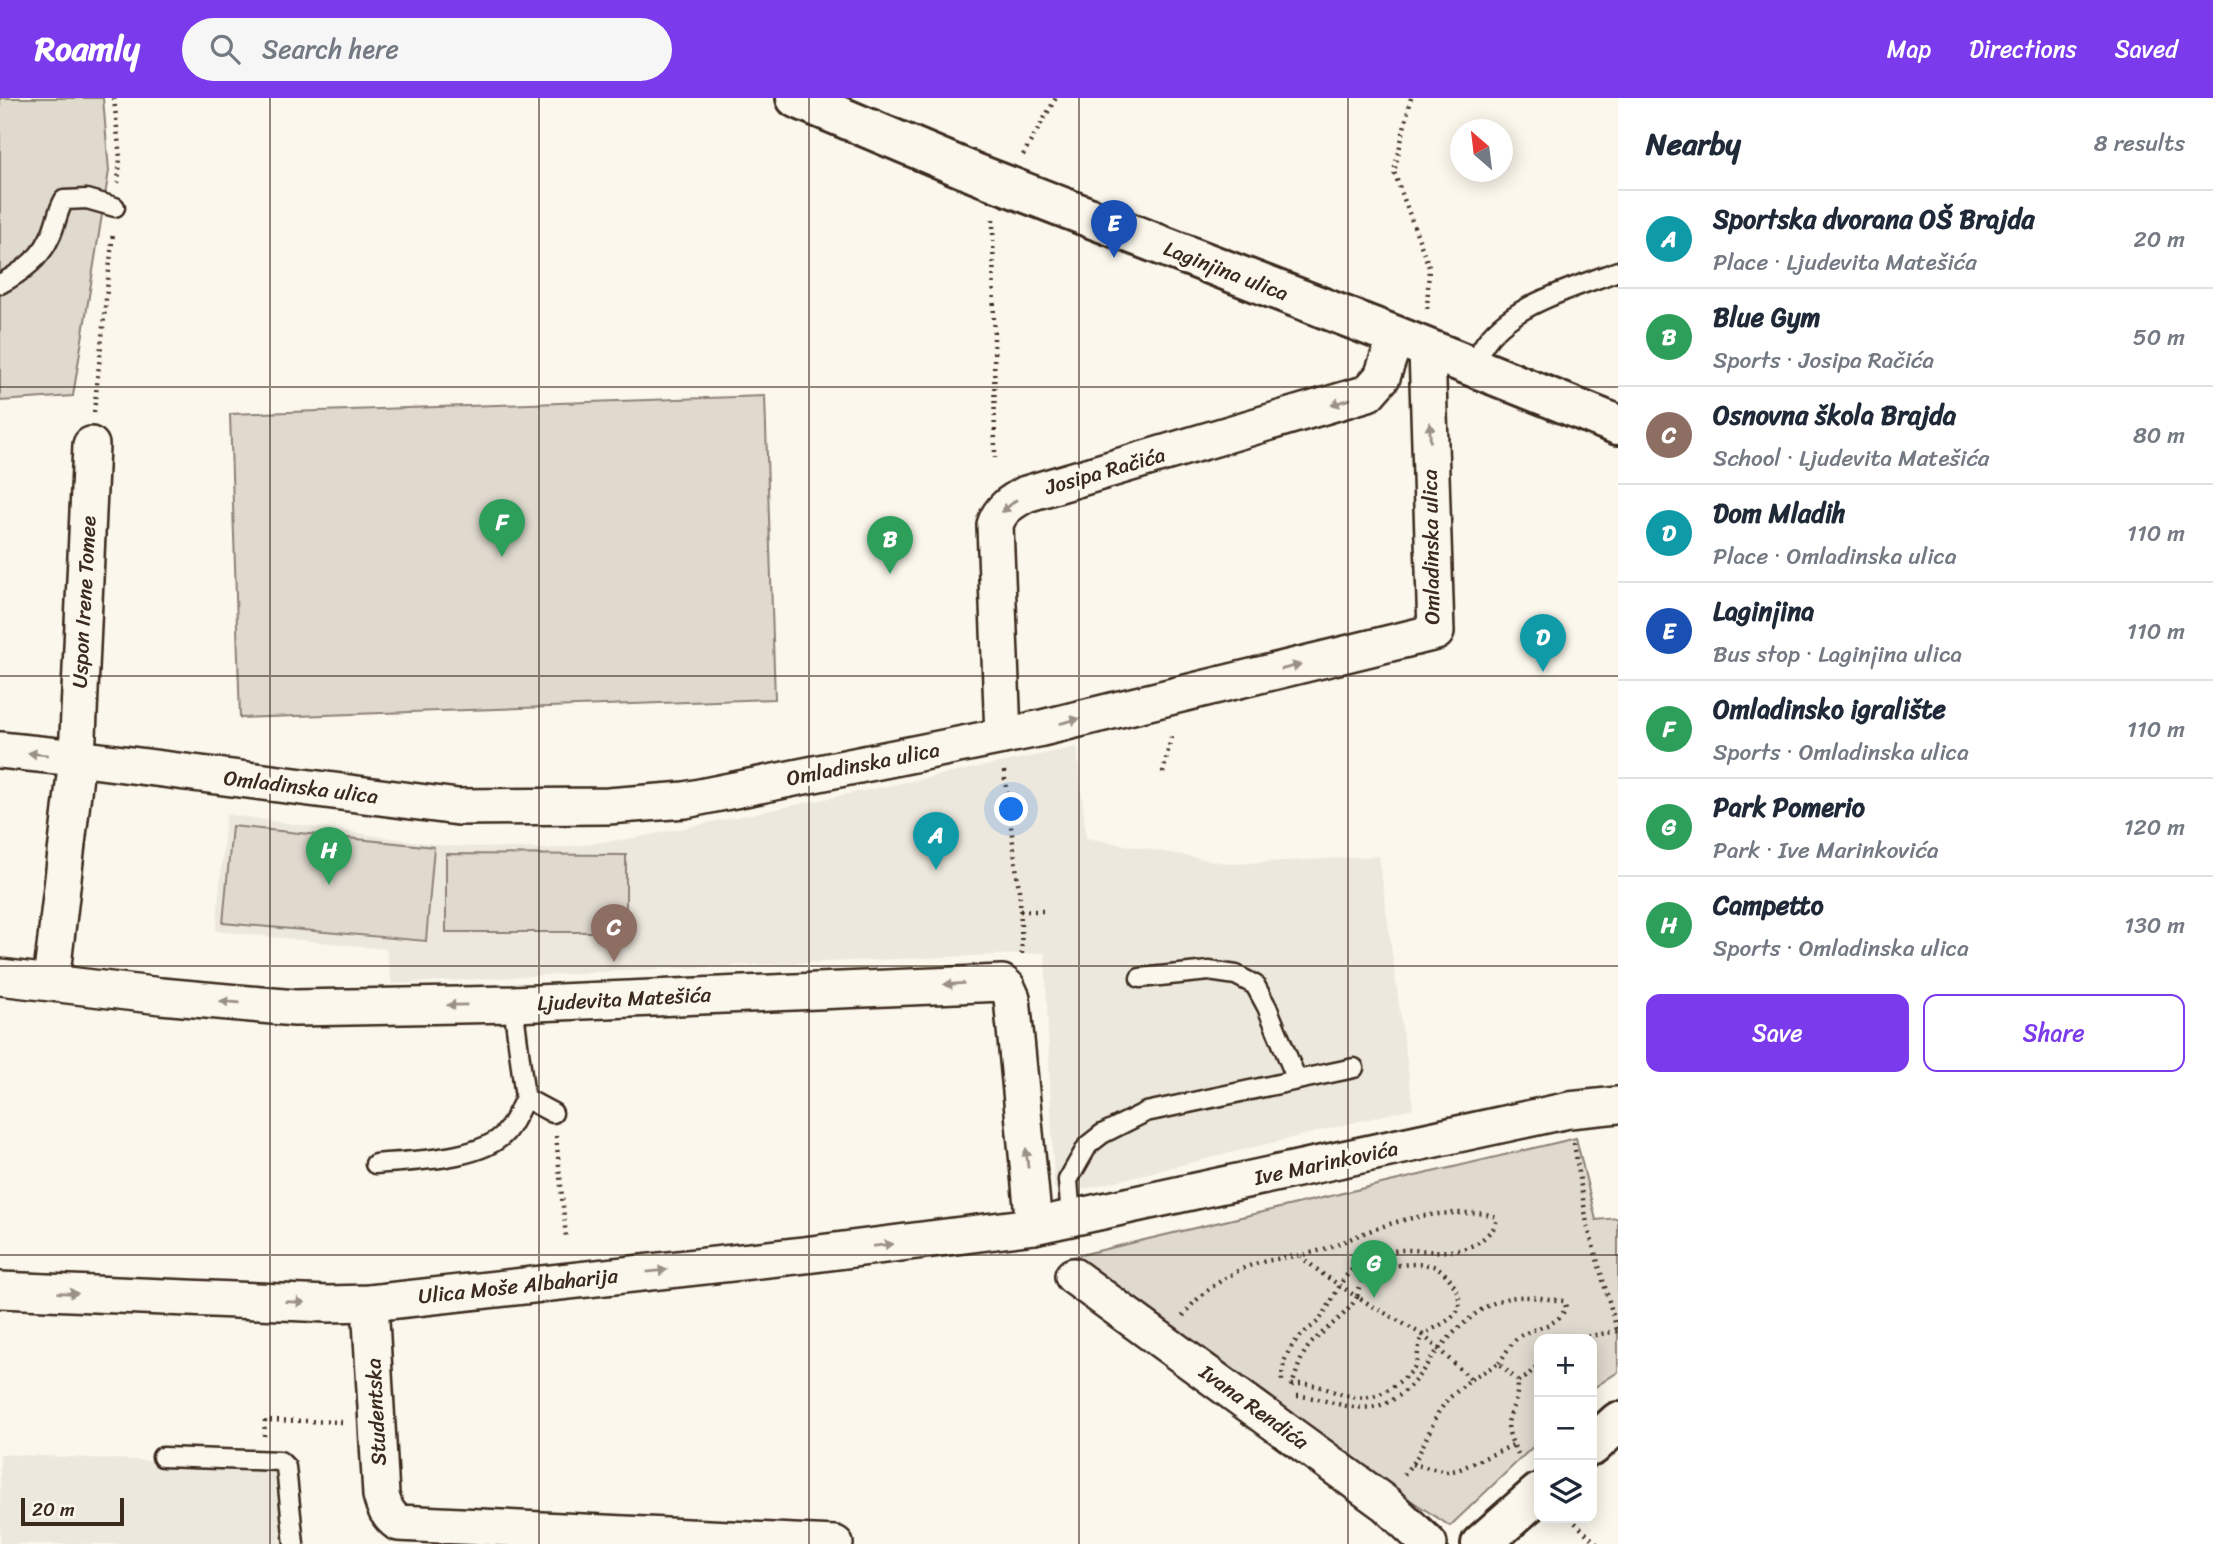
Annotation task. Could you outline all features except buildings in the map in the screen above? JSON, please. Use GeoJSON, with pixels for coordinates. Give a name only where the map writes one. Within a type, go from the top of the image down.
{"type":"FeatureCollection","features":[{"type":"Feature","properties":{"kind":"main road","name":"Laginjina ulica"},"geometry":{"type":"LineString","coordinates":[[796,98],[1007,187],[1416,335],[1475,369],[1618,425]]}},
{"type":"Feature","properties":{"kind":"main road"},"geometry":{"type":"LineString","coordinates":[[1597,1441],[1618,1422]]}},
{"type":"Feature","properties":{"kind":"main road"},"geometry":{"type":"LineString","coordinates":[[1481,1544],[1534,1497]]}},
{"type":"Feature","properties":{"kind":"street","name":"Josipa Račića"},"geometry":{"type":"LineString","coordinates":[[1003,750],[995,525],[998,515],[1005,507],[1026,494],[1368,393],[1416,335]]}},
{"type":"Feature","properties":{"kind":"street","name":"Omladinska ulica"},"geometry":{"type":"LineString","coordinates":[[0,750],[458,807],[608,806],[685,800],[1003,750],[1436,632],[1416,335]]}},
{"type":"Feature","properties":{"kind":"street","name":"Uspon Irene Tomee"},"geometry":{"type":"LineString","coordinates":[[51,982],[76,758],[91,445]]}},
{"type":"Feature","properties":{"kind":"street","name":"Ljudevita Matešića"},"geometry":{"type":"LineString","coordinates":[[0,976],[161,996],[295,1008],[513,1004],[1002,984],[1007,987],[1012,998],[1034,1226]]}},
{"type":"Feature","properties":{"kind":"street","name":"Ive Marinkovića"},"geometry":{"type":"LineString","coordinates":[[1034,1226],[1569,1110],[1618,1105]]}},
{"type":"Feature","properties":{"kind":"street","name":"Ulica Moše Albaharija"},"geometry":{"type":"LineString","coordinates":[[0,1290],[328,1304],[370,1303],[786,1257],[1034,1226]]}},
{"type":"Feature","properties":{"kind":"street","name":"Ivana Rendića"},"geometry":{"type":"LineString","coordinates":[[1073,1276],[1167,1344],[1276,1406],[1429,1544]]}},
{"type":"Feature","properties":{"kind":"street","name":"Studentska"},"geometry":{"type":"LineString","coordinates":[[370,1303],[381,1495],[391,1518],[398,1522],[411,1525],[835,1544]]}},
{"type":"Feature","properties":{"kind":"lane"},"geometry":{"type":"LineString","coordinates":[[0,284],[13,277],[36,257],[50,238],[64,200],[87,199],[115,214]]}},
{"type":"Feature","properties":{"kind":"lane"},"geometry":{"type":"LineString","coordinates":[[1475,369],[1482,348],[1503,323],[1525,307],[1618,271]]}},
{"type":"Feature","properties":{"kind":"lane"},"geometry":{"type":"LineString","coordinates":[[1140,978],[1209,971],[1236,975],[1255,985],[1297,1080]]}},
{"type":"Feature","properties":{"kind":"lane"},"geometry":{"type":"LineString","coordinates":[[375,1164],[447,1157],[493,1143],[505,1134],[525,1098],[513,1004]]}},
{"type":"Feature","properties":{"kind":"lane"},"geometry":{"type":"LineString","coordinates":[[1071,1218],[1068,1180],[1088,1145],[1102,1134],[1146,1112],[1354,1068]]}},
{"type":"Feature","properties":{"kind":"lane"},"geometry":{"type":"LineString","coordinates":[[525,1098],[555,1122]]}},
{"type":"Feature","properties":{"kind":"lane"},"geometry":{"type":"LineString","coordinates":[[162,1457],[280,1461],[286,1467],[294,1544]]}},
{"type":"Feature","properties":{"kind":"path"},"geometry":{"type":"LineString","coordinates":[[114,98],[120,158]]}},
{"type":"Feature","properties":{"kind":"path"},"geometry":{"type":"LineString","coordinates":[[1021,158],[1056,98]]}},
{"type":"Feature","properties":{"kind":"path"},"geometry":{"type":"LineString","coordinates":[[1411,98],[1395,172],[1429,267],[1416,335]]}},
{"type":"Feature","properties":{"kind":"path"},"geometry":{"type":"LineString","coordinates":[[91,445],[115,214]]}},
{"type":"Feature","properties":{"kind":"path"},"geometry":{"type":"LineString","coordinates":[[993,219],[995,458]]}},
{"type":"Feature","properties":{"kind":"path"},"geometry":{"type":"LineString","coordinates":[[1163,773],[1174,727]]}},
{"type":"Feature","properties":{"kind":"path"},"geometry":{"type":"LineString","coordinates":[[1003,750],[1023,957]]}},
{"type":"Feature","properties":{"kind":"path"},"geometry":{"type":"LineString","coordinates":[[1020,911],[1047,911]]}},
{"type":"Feature","properties":{"kind":"path"},"geometry":{"type":"LineString","coordinates":[[555,1122],[566,1237]]}},
{"type":"Feature","properties":{"kind":"path"},"geometry":{"type":"LineString","coordinates":[[1574,1143],[1587,1224],[1617,1332],[1597,1335]]}},
{"type":"Feature","properties":{"kind":"path"},"geometry":{"type":"LineString","coordinates":[[1167,1344],[1189,1308],[1206,1291],[1238,1270],[1266,1260],[1301,1256],[1323,1250],[1405,1219],[1453,1213],[1485,1213],[1496,1217],[1495,1227],[1466,1249],[1399,1250],[1359,1264],[1348,1274],[1321,1317],[1288,1350],[1276,1406]]}},
{"type":"Feature","properties":{"kind":"path"},"geometry":{"type":"LineString","coordinates":[[1301,1256],[1340,1287],[1423,1335],[1471,1378]]}},
{"type":"Feature","properties":{"kind":"path"},"geometry":{"type":"LineString","coordinates":[[1276,1406],[1292,1385],[1300,1358],[1311,1344],[1346,1313],[1357,1297],[1366,1274],[1378,1268],[1423,1265],[1437,1267],[1455,1288],[1460,1300],[1458,1309],[1452,1317],[1423,1335],[1414,1369],[1390,1389],[1374,1396],[1355,1397],[1338,1395],[1305,1382],[1292,1385]]}},
{"type":"Feature","properties":{"kind":"path"},"geometry":{"type":"LineString","coordinates":[[1276,1406],[1328,1400],[1346,1407],[1368,1408],[1382,1405],[1393,1400],[1418,1379],[1439,1349],[1475,1315],[1503,1300],[1534,1297],[1564,1301],[1566,1307],[1562,1316],[1552,1324],[1533,1329],[1517,1338],[1499,1363],[1471,1378],[1447,1401],[1438,1413],[1419,1454]]}},
{"type":"Feature","properties":{"kind":"path"},"geometry":{"type":"LineString","coordinates":[[1499,1363],[1518,1381],[1518,1394],[1507,1418],[1509,1436],[1518,1454]]}},
{"type":"Feature","properties":{"kind":"path"},"geometry":{"type":"LineString","coordinates":[[1518,1381],[1534,1369]]}},
{"type":"Feature","properties":{"kind":"path"},"geometry":{"type":"LineString","coordinates":[[275,1420],[347,1421]]}},
{"type":"Feature","properties":{"kind":"path"},"geometry":{"type":"LineString","coordinates":[[1412,1464],[1446,1472],[1458,1470],[1513,1445]]}},
{"type":"Feature","properties":{"kind":"path"},"geometry":{"type":"LineString","coordinates":[[1575,1523],[1597,1544]]}},
{"type":"Feature","properties":{"kind":"shaded area"},"geometry":{"type":"Polygon","coordinates":[[[0,98],[103,98],[109,171],[73,396],[0,401],[0,98]]]}},
{"type":"Feature","properties":{"kind":"shaded area"},"geometry":{"type":"Polygon","coordinates":[[[765,396],[775,699],[240,718],[230,414],[765,396]]]}},
{"type":"Feature","properties":{"kind":"shaded area"},"geometry":{"type":"Polygon","coordinates":[[[1077,747],[1086,838],[1231,864],[1379,856],[1413,1108],[1076,1191],[1054,1189],[1045,953],[633,970],[392,984],[386,949],[216,931],[226,814],[446,846],[548,849],[635,838],[1077,747]]]}},
{"type":"Feature","properties":{"kind":"shaded area"},"geometry":{"type":"Polygon","coordinates":[[[232,826],[434,847],[426,941],[223,923],[232,826]]]}},
{"type":"Feature","properties":{"kind":"shaded area"},"geometry":{"type":"Polygon","coordinates":[[[446,854],[626,855],[626,932],[446,932],[446,854]]]}},
{"type":"Feature","properties":{"kind":"shaded area"},"geometry":{"type":"Polygon","coordinates":[[[1576,1138],[1596,1220],[1618,1218],[1618,1372],[1597,1386],[1597,1334],[1534,1334],[1534,1446],[1450,1526],[1378,1479],[1072,1257],[1576,1138]]]}},
{"type":"Feature","properties":{"kind":"shaded area"},"geometry":{"type":"Polygon","coordinates":[[[0,1454],[271,1466],[277,1472],[282,1544],[0,1544],[0,1454]]]}},
{"type":"Feature","properties":{"kind":"place","name":"Laginjina"},"geometry":{"type":"Point","coordinates":[1114,258]}},
{"type":"Feature","properties":{"kind":"place","name":"Omladinsko igralište"},"geometry":{"type":"Point","coordinates":[502,557]}},
{"type":"Feature","properties":{"kind":"place","name":"Blue Gym"},"geometry":{"type":"Point","coordinates":[890,574]}},
{"type":"Feature","properties":{"kind":"place","name":"Dom Mladih"},"geometry":{"type":"Point","coordinates":[1543,672]}},
{"type":"Feature","properties":{"kind":"place","name":"Sportska dvorana OŠ Brajda"},"geometry":{"type":"Point","coordinates":[936,870]}},
{"type":"Feature","properties":{"kind":"place","name":"Campetto"},"geometry":{"type":"Point","coordinates":[329,885]}},
{"type":"Feature","properties":{"kind":"place","name":"Osnovna škola Brajda"},"geometry":{"type":"Point","coordinates":[614,962]}},
{"type":"Feature","properties":{"kind":"place","name":"Park Pomerio"},"geometry":{"type":"Point","coordinates":[1374,1298]}}]}
